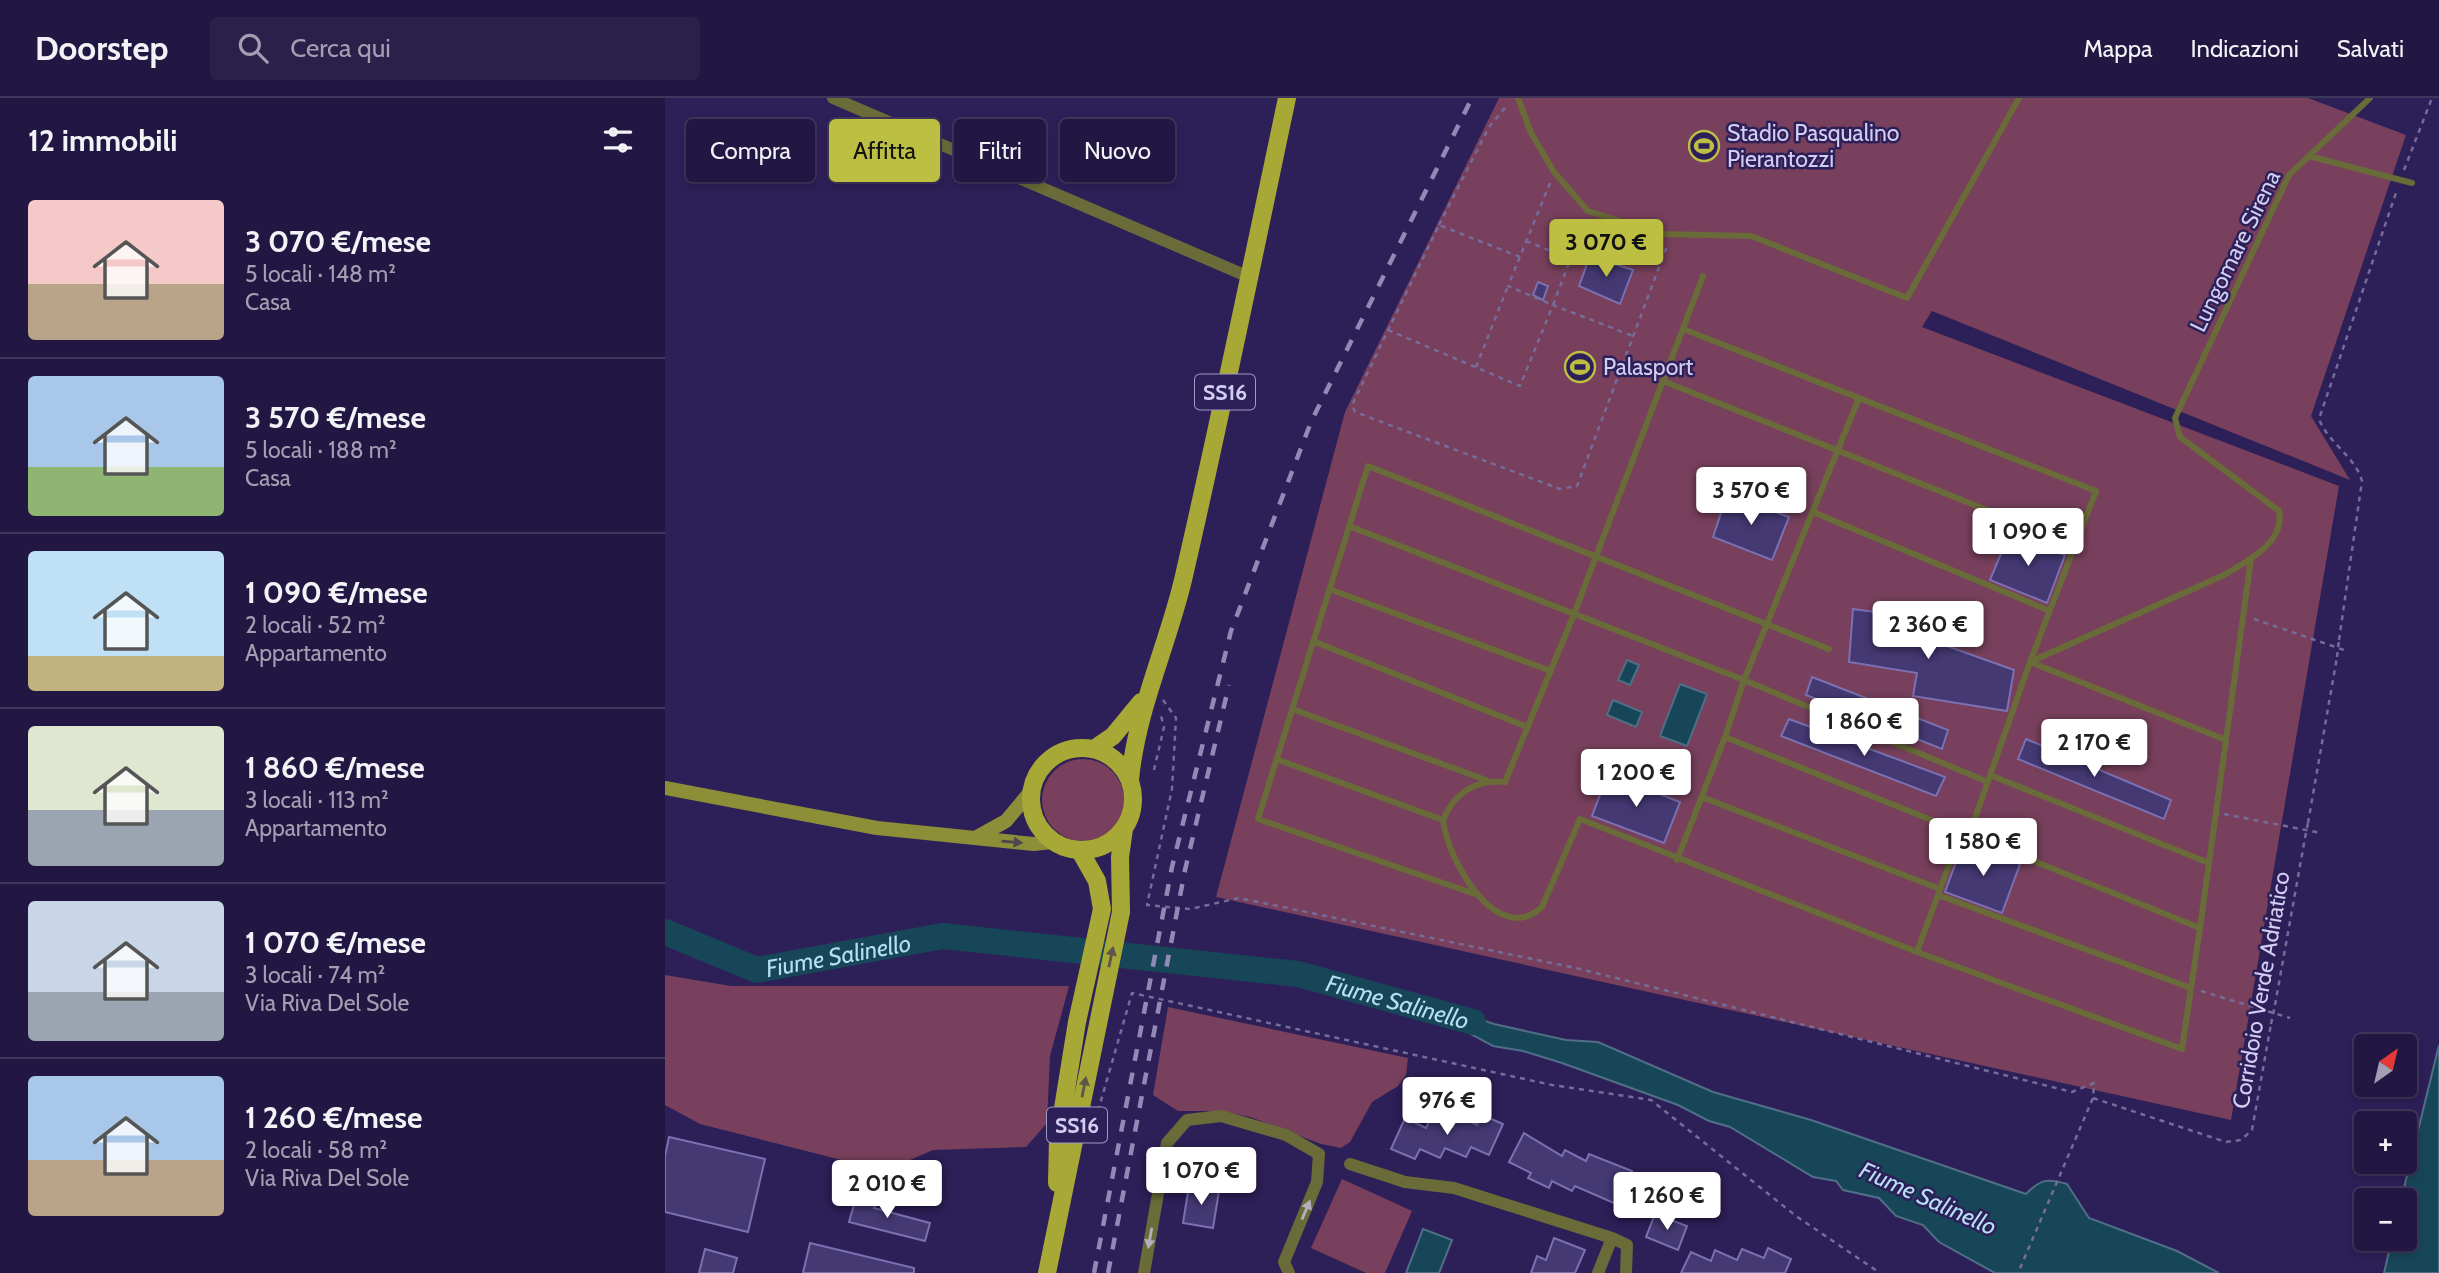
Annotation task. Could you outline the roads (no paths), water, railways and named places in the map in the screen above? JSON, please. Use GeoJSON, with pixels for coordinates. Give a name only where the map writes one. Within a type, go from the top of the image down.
{"type":"FeatureCollection","features":[{"type":"Feature","properties":{"kind":"main road","name":"SS16"},"geometry":{"type":"LineString","coordinates":[[1047,1273],[1121,912],[1120,857],[1124,829],[1133,805],[1130,780],[1133,750],[1180,590],[1287,98]]}},
{"type":"Feature","properties":{"kind":"main road","name":"SS16"},"geometry":{"type":"LineString","coordinates":[[1094,749],[1114,736],[1131,718],[1153,685]]}},
{"type":"Feature","properties":{"kind":"main road"},"geometry":{"type":"LineString","coordinates":[[1052,842],[1034,819],[1031,791],[1035,775],[1045,762],[1059,752],[1075,747],[1094,749],[1108,754],[1121,765],[1130,780]]}},
{"type":"Feature","properties":{"kind":"main road"},"geometry":{"type":"LineString","coordinates":[[665,788],[877,828],[1034,844],[1052,842],[1080,851],[1104,845],[1124,829]]}},
{"type":"Feature","properties":{"kind":"main road"},"geometry":{"type":"LineString","coordinates":[[972,838],[1006,821],[1031,791]]}},
{"type":"Feature","properties":{"kind":"main road","name":"SS16"},"geometry":{"type":"LineString","coordinates":[[1056,1225],[1058,1139],[1077,1022],[1102,909],[1097,881],[1080,851]]}},
{"type":"Feature","properties":{"kind":"street"},"geometry":{"type":"LineString","coordinates":[[833,98],[1249,277]]}},
{"type":"Feature","properties":{"kind":"street"},"geometry":{"type":"LineString","coordinates":[[1144,1273],[1167,1143],[1187,1120],[1221,1115],[1286,1135],[1319,1154],[1317,1182],[1284,1269]]}},
{"type":"Feature","properties":{"kind":"street"},"geometry":{"type":"LineString","coordinates":[[1350,1164],[1405,1182],[1454,1188],[1612,1238],[1627,1245],[1626,1273]]}},
{"type":"Feature","properties":{"kind":"street"},"geometry":{"type":"LineString","coordinates":[[1598,1273],[1612,1238]]}},
{"type":"Feature","properties":{"kind":"lane"},"geometry":{"type":"LineString","coordinates":[[1518,98],[1531,133],[1554,172],[1588,211],[1671,234],[1751,236],[1907,299],[2019,98]]}},
{"type":"Feature","properties":{"kind":"lane","name":"Lungomare Sirena"},"geometry":{"type":"LineString","coordinates":[[2352,117],[2362,98]]}},
{"type":"Feature","properties":{"kind":"lane","name":"Lungomare Sirena"},"geometry":{"type":"LineString","coordinates":[[2252,559],[2278,529],[2281,520],[2279,511],[2180,436],[2175,418],[2289,175],[2370,98]]}},
{"type":"Feature","properties":{"kind":"lane"},"geometry":{"type":"LineString","coordinates":[[2309,156],[2412,183]]}},
{"type":"Feature","properties":{"kind":"lane"},"geometry":{"type":"LineString","coordinates":[[1292,709],[1486,780],[1505,782],[1574,614],[1703,276]]}},
{"type":"Feature","properties":{"kind":"lane"},"geometry":{"type":"LineString","coordinates":[[1683,328],[2096,491],[2030,662],[1969,835]]}},
{"type":"Feature","properties":{"kind":"lane"},"geometry":{"type":"LineString","coordinates":[[1663,381],[2075,545]]}},
{"type":"Feature","properties":{"kind":"lane"},"geometry":{"type":"LineString","coordinates":[[1677,860],[1744,680],[1859,398]]}},
{"type":"Feature","properties":{"kind":"lane"},"geometry":{"type":"LineString","coordinates":[[1829,649],[1368,466],[1258,819],[1475,894],[1500,912],[1514,917],[1533,915],[1548,895],[1580,819],[1677,860],[1917,952],[2182,1049],[2252,559]]}},
{"type":"Feature","properties":{"kind":"lane"},"geometry":{"type":"LineString","coordinates":[[1814,513],[2050,611]]}},
{"type":"Feature","properties":{"kind":"lane"},"geometry":{"type":"LineString","coordinates":[[1349,526],[2209,863]]}},
{"type":"Feature","properties":{"kind":"lane"},"geometry":{"type":"LineString","coordinates":[[2030,662],[2224,575],[2252,559]]}},
{"type":"Feature","properties":{"kind":"lane"},"geometry":{"type":"LineString","coordinates":[[1329,589],[1551,671]]}},
{"type":"Feature","properties":{"kind":"lane"},"geometry":{"type":"LineString","coordinates":[[1313,641],[1527,727]]}},
{"type":"Feature","properties":{"kind":"lane"},"geometry":{"type":"LineString","coordinates":[[2030,662],[2227,740]]}},
{"type":"Feature","properties":{"kind":"lane"},"geometry":{"type":"LineString","coordinates":[[1725,737],[2200,928]]}},
{"type":"Feature","properties":{"kind":"lane"},"geometry":{"type":"LineString","coordinates":[[1276,759],[1443,820]]}},
{"type":"Feature","properties":{"kind":"lane"},"geometry":{"type":"LineString","coordinates":[[1475,894],[1447,843],[1443,820],[1457,797],[1486,780]]}},
{"type":"Feature","properties":{"kind":"lane"},"geometry":{"type":"LineString","coordinates":[[1702,797],[1939,892],[2191,988]]}},
{"type":"Feature","properties":{"kind":"lane"},"geometry":{"type":"LineString","coordinates":[[1917,952],[1961,832]]}},
{"type":"Feature","properties":{"kind":"water"},"geometry":{"type":"Polygon","coordinates":[[[1627,660],[1639,665],[1630,685],[1618,680],[1627,660]]]}},
{"type":"Feature","properties":{"kind":"water"},"geometry":{"type":"Polygon","coordinates":[[[1680,684],[1707,694],[1687,746],[1660,736],[1680,684]]]}},
{"type":"Feature","properties":{"kind":"water"},"geometry":{"type":"Polygon","coordinates":[[[1613,700],[1642,712],[1636,727],[1607,715],[1613,700]]]}},
{"type":"Feature","properties":{"kind":"water"},"geometry":{"type":"Polygon","coordinates":[[[1441,1006],[1494,1024],[1566,1040],[1598,1042],[1713,1092],[1811,1120],[2026,1194],[2045,1181],[2067,1184],[2089,1218],[2177,1251],[2219,1273],[1995,1273],[1939,1242],[1923,1225],[1896,1216],[1879,1198],[1843,1190],[1836,1181],[1813,1177],[1730,1127],[1709,1121],[1678,1105],[1562,1063],[1523,1051],[1493,1046],[1441,1018],[1441,1006]]]}},
{"type":"Feature","properties":{"kind":"water"},"geometry":{"type":"Polygon","coordinates":[[[2439,1045],[2439,1273],[2384,1273],[2389,1251],[2417,1251],[2417,1188],[2404,1188],[2407,1174],[2417,1174],[2417,1135],[2439,1045]]]}},
{"type":"Feature","properties":{"kind":"water"},"geometry":{"type":"Polygon","coordinates":[[[1423,1229],[1452,1240],[1439,1273],[1406,1273],[1423,1229]]]}},
{"type":"Feature","properties":{"kind":"waterway","name":"Fiume Salinello"},"geometry":{"type":"LineString","coordinates":[[665,932],[757,970],[943,936],[1298,974],[1473,1022]]}},
{"type":"Feature","properties":{"kind":"railway"},"geometry":{"type":"LineString","coordinates":[[1094,1273],[1172,867],[1231,631],[1311,422],[1472,98]]}},
{"type":"Feature","properties":{"kind":"railway"},"geometry":{"type":"LineString","coordinates":[[1108,1273],[1185,870],[1229,685]]}},
{"type":"Feature","properties":{"kind":"place","name":"Stadio Pasqualino Pierantozzi"},"geometry":{"type":"Point","coordinates":[1704,146]}},
{"type":"Feature","properties":{"kind":"place","name":"Palasport"},"geometry":{"type":"Point","coordinates":[1580,367]}}]}
